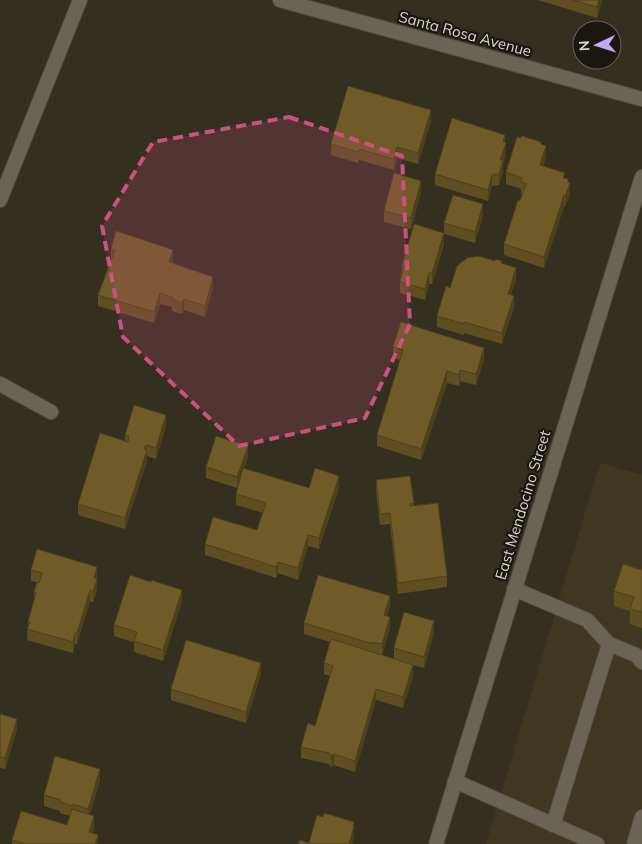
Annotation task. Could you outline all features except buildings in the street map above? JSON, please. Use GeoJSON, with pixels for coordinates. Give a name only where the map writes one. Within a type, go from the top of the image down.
{"type":"FeatureCollection","features":[{"type":"Feature","properties":{"kind":"street"},"geometry":{"type":"LineString","coordinates":[[0,200],[80,0]]}},
{"type":"Feature","properties":{"kind":"street","name":"Santa Rosa Avenue"},"geometry":{"type":"LineString","coordinates":[[280,0],[642,99]]}},
{"type":"Feature","properties":{"kind":"street","name":"East Mendocino Street"},"geometry":{"type":"LineString","coordinates":[[436,844],[642,177]]}},
{"type":"Feature","properties":{"kind":"street"},"geometry":{"type":"LineString","coordinates":[[0,384],[51,412]]}},
{"type":"Feature","properties":{"kind":"street"},"geometry":{"type":"LineString","coordinates":[[514,589],[587,620],[609,644],[636,655],[642,662]]}},
{"type":"Feature","properties":{"kind":"street"},"geometry":{"type":"LineString","coordinates":[[553,825],[609,644]]}},
{"type":"Feature","properties":{"kind":"street"},"geometry":{"type":"LineString","coordinates":[[455,781],[597,844]]}},
{"type":"Feature","properties":{"kind":"street"},"geometry":{"type":"LineString","coordinates":[[634,844],[642,817]]}},
{"type":"Feature","properties":{"kind":"highlighted area"},"geometry":{"type":"Polygon","coordinates":[[[289,117],[402,156],[410,324],[365,418],[239,446],[123,337],[102,226],[153,142],[289,117]]]}},
{"type":"Feature","properties":{"kind":"shaded area"},"geometry":{"type":"Polygon","coordinates":[[[600,463],[642,475],[642,844],[486,844],[600,463]]]}}]}
